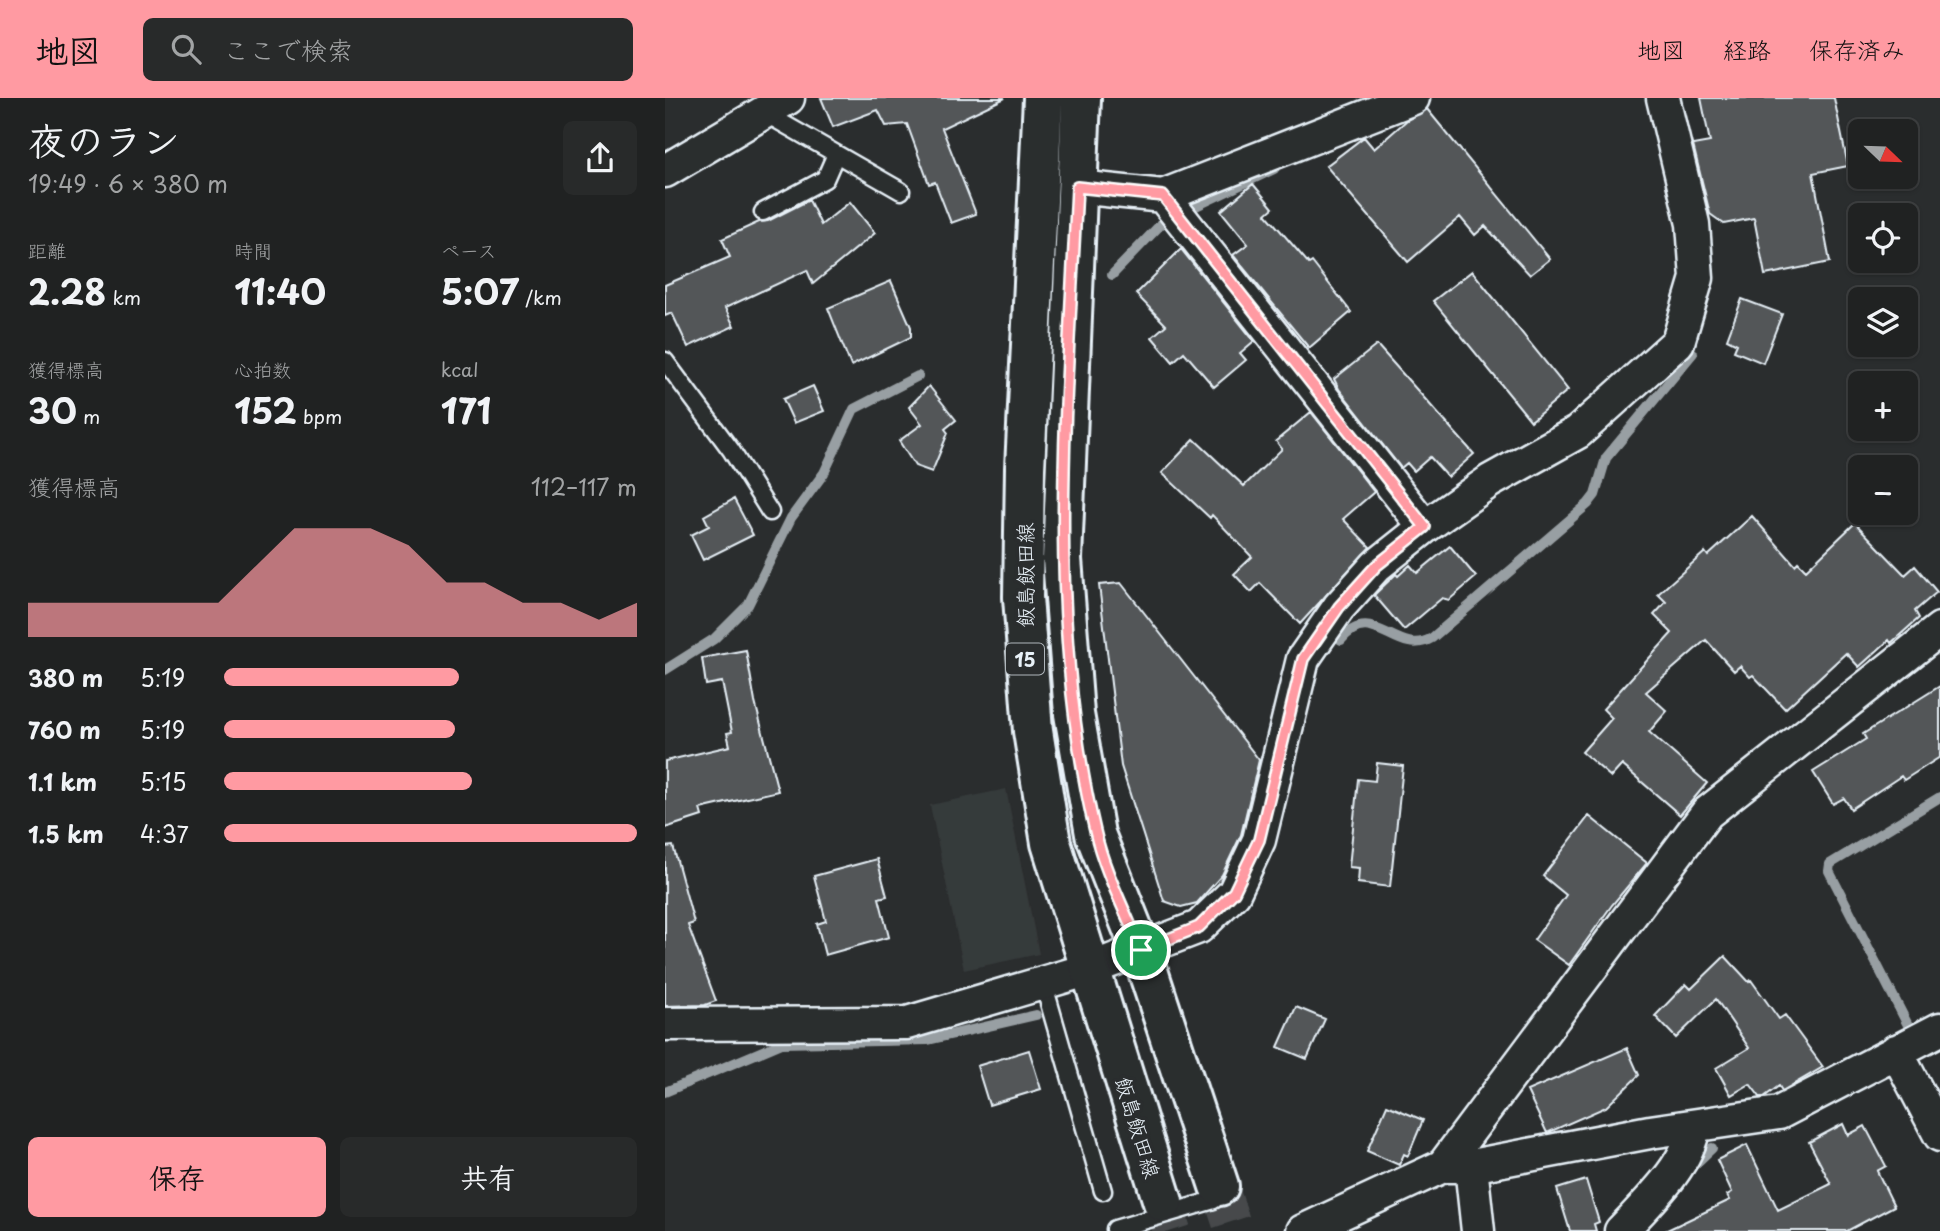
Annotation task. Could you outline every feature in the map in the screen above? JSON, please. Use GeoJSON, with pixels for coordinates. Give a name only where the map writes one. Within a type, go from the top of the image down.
{"type":"FeatureCollection","features":[{"type":"Feature","properties":{"kind":"main road","name":"飯島飯田線"},"geometry":{"type":"LineString","coordinates":[[1043,98],[1025,468],[1025,664],[1051,843],[1163,1202]]}},
{"type":"Feature","properties":{"kind":"main road","name":"飯島飯田線"},"geometry":{"type":"LineString","coordinates":[[1081,98],[1062,559],[1074,714],[1095,834],[1141,950],[1216,1193]]}},
{"type":"Feature","properties":{"kind":"street"},"geometry":{"type":"LineString","coordinates":[[1077,187],[1163,196],[1413,98]]}},
{"type":"Feature","properties":{"kind":"street"},"geometry":{"type":"LineString","coordinates":[[665,1024],[907,1023],[1090,970],[1199,927],[1234,892],[1259,840],[1303,659],[1339,607],[1376,566],[1425,527],[1490,481],[1578,432],[1678,342],[1697,278],[1693,224],[1664,98]]}},
{"type":"Feature","properties":{"kind":"street"},"geometry":{"type":"LineString","coordinates":[[665,171],[775,105]]}},
{"type":"Feature","properties":{"kind":"street"},"geometry":{"type":"LineString","coordinates":[[1163,196],[1425,527]]}},
{"type":"Feature","properties":{"kind":"street"},"geometry":{"type":"LineString","coordinates":[[1457,1166],[1707,813],[1940,629]]}},
{"type":"Feature","properties":{"kind":"street"},"geometry":{"type":"LineString","coordinates":[[1303,1231],[1457,1166],[1779,1113],[1940,1029]]}},
{"type":"Feature","properties":{"kind":"street"},"geometry":{"type":"LineString","coordinates":[[1896,1051],[1940,1135]]}},
{"type":"Feature","properties":{"kind":"street"},"geometry":{"type":"LineString","coordinates":[[1621,1231],[1677,1165],[1692,1141],[1694,1126]]}},
{"type":"Feature","properties":{"kind":"street"},"geometry":{"type":"LineString","coordinates":[[1457,1166],[1478,1231]]}},
{"type":"Feature","properties":{"kind":"lane"},"geometry":{"type":"LineString","coordinates":[[775,105],[836,154],[901,191]]}},
{"type":"Feature","properties":{"kind":"lane"},"geometry":{"type":"LineString","coordinates":[[763,212],[825,179],[836,154]]}},
{"type":"Feature","properties":{"kind":"lane"},"geometry":{"type":"LineString","coordinates":[[665,361],[731,450],[770,512]]}},
{"type":"Feature","properties":{"kind":"lane"},"geometry":{"type":"LineString","coordinates":[[1043,982],[1103,1191]]}},
{"type":"Feature","properties":{"kind":"lane"},"geometry":{"type":"LineString","coordinates":[[1115,1229],[1216,1193]]}},
{"type":"Feature","properties":{"kind":"shaded area"},"geometry":{"type":"Polygon","coordinates":[[[1006,789],[1039,954],[964,970],[930,805],[1006,789]]]}},
{"type":"Feature","properties":{"kind":"building"},"geometry":{"type":"Polygon","coordinates":[[[821,98],[1005,98],[942,128],[976,214],[951,223],[935,182],[929,184],[907,124],[886,126],[878,110],[833,127],[821,98]]]}},
{"type":"Feature","properties":{"kind":"building"},"geometry":{"type":"Polygon","coordinates":[[[1701,98],[1834,98],[1848,166],[1813,173],[1830,262],[1765,275],[1754,218],[1724,224],[1710,214],[1693,145],[1710,142],[1701,98]]]}},
{"type":"Feature","properties":{"kind":"building"},"geometry":{"type":"Polygon","coordinates":[[[1427,109],[1550,259],[1530,275],[1485,226],[1475,235],[1460,217],[1408,262],[1326,166],[1364,137],[1374,149],[1407,120],[1427,109]]]}},
{"type":"Feature","properties":{"kind":"building"},"geometry":{"type":"Polygon","coordinates":[[[1253,184],[1273,208],[1266,214],[1309,264],[1312,262],[1351,312],[1309,348],[1233,255],[1248,244],[1221,211],[1253,184]]]}},
{"type":"Feature","properties":{"kind":"building"},"geometry":{"type":"Polygon","coordinates":[[[809,200],[821,225],[850,202],[875,233],[813,284],[807,270],[725,308],[734,326],[688,347],[672,313],[665,316],[665,285],[730,257],[722,239],[759,222],[768,221],[809,200]]]}},
{"type":"Feature","properties":{"kind":"building"},"geometry":{"type":"Polygon","coordinates":[[[1181,249],[1254,341],[1240,353],[1246,360],[1214,387],[1184,352],[1173,362],[1152,337],[1166,325],[1136,294],[1181,249]]]}},
{"type":"Feature","properties":{"kind":"building"},"geometry":{"type":"Polygon","coordinates":[[[1472,271],[1568,390],[1531,421],[1433,301],[1472,271]]]}},
{"type":"Feature","properties":{"kind":"building"},"geometry":{"type":"Polygon","coordinates":[[[891,281],[911,327],[911,337],[851,366],[828,308],[891,281]]]}},
{"type":"Feature","properties":{"kind":"building"},"geometry":{"type":"Polygon","coordinates":[[[1742,299],[1782,314],[1763,363],[1734,351],[1737,344],[1727,339],[1742,299]]]}},
{"type":"Feature","properties":{"kind":"building"},"geometry":{"type":"Polygon","coordinates":[[[1377,345],[1474,454],[1448,477],[1430,457],[1414,471],[1407,463],[1401,468],[1339,389],[1334,379],[1377,345]]]}},
{"type":"Feature","properties":{"kind":"building"},"geometry":{"type":"Polygon","coordinates":[[[813,386],[824,411],[794,423],[783,399],[813,386]]]}},
{"type":"Feature","properties":{"kind":"building"},"geometry":{"type":"Polygon","coordinates":[[[929,386],[956,420],[945,429],[948,433],[932,472],[915,466],[899,441],[922,424],[909,407],[929,386]]]}},
{"type":"Feature","properties":{"kind":"building"},"geometry":{"type":"Polygon","coordinates":[[[1311,412],[1374,492],[1343,519],[1370,547],[1300,624],[1260,583],[1251,592],[1234,574],[1252,557],[1212,515],[1210,518],[1162,473],[1194,439],[1244,486],[1282,449],[1276,441],[1311,412]]]}},
{"type":"Feature","properties":{"kind":"building"},"geometry":{"type":"Polygon","coordinates":[[[734,499],[753,535],[703,560],[691,535],[709,526],[704,516],[734,499]]]}},
{"type":"Feature","properties":{"kind":"building"},"geometry":{"type":"Polygon","coordinates":[[[1752,516],[1795,565],[1798,562],[1806,570],[1853,525],[1857,525],[1905,575],[1915,566],[1937,592],[1915,611],[1919,618],[1891,643],[1889,640],[1859,667],[1846,653],[1785,709],[1753,675],[1750,677],[1740,666],[1734,671],[1706,640],[1646,692],[1667,711],[1649,732],[1707,783],[1680,815],[1622,765],[1611,777],[1582,752],[1612,718],[1603,709],[1672,633],[1654,615],[1666,602],[1658,594],[1705,552],[1708,556],[1752,516]]]}},
{"type":"Feature","properties":{"kind":"building"},"geometry":{"type":"Polygon","coordinates":[[[1450,546],[1476,577],[1449,600],[1442,598],[1404,630],[1374,595],[1396,574],[1398,576],[1410,565],[1417,573],[1450,546]]]}},
{"type":"Feature","properties":{"kind":"building"},"geometry":{"type":"Polygon","coordinates":[[[1121,583],[1259,760],[1241,835],[1222,875],[1197,903],[1181,907],[1164,901],[1121,766],[1099,585],[1121,583]]]}},
{"type":"Feature","properties":{"kind":"building"},"geometry":{"type":"Polygon","coordinates":[[[746,650],[755,702],[778,791],[700,809],[702,816],[665,828],[665,761],[730,746],[727,733],[732,732],[722,682],[706,685],[702,658],[746,650]]]}},
{"type":"Feature","properties":{"kind":"building"},"geometry":{"type":"Polygon","coordinates":[[[1940,686],[1940,757],[1904,780],[1901,776],[1851,809],[1844,798],[1833,804],[1813,772],[1866,739],[1863,734],[1940,686]]]}},
{"type":"Feature","properties":{"kind":"building"},"geometry":{"type":"Polygon","coordinates":[[[1377,763],[1403,766],[1390,887],[1358,883],[1359,868],[1349,867],[1358,779],[1375,781],[1377,763]]]}},
{"type":"Feature","properties":{"kind":"building"},"geometry":{"type":"Polygon","coordinates":[[[1589,816],[1647,863],[1612,905],[1569,965],[1534,940],[1566,895],[1543,876],[1589,816]]]}},
{"type":"Feature","properties":{"kind":"building"},"geometry":{"type":"Polygon","coordinates":[[[673,846],[694,923],[688,925],[716,1001],[705,1005],[665,1006],[665,847],[673,846]]]}},
{"type":"Feature","properties":{"kind":"building"},"geometry":{"type":"Polygon","coordinates":[[[877,859],[887,896],[879,898],[889,937],[825,955],[817,924],[826,921],[814,876],[877,859]]]}},
{"type":"Feature","properties":{"kind":"building"},"geometry":{"type":"Polygon","coordinates":[[[1725,956],[1749,982],[1751,980],[1779,1019],[1785,1015],[1823,1067],[1782,1091],[1779,1086],[1764,1097],[1760,1097],[1750,1084],[1731,1095],[1716,1068],[1749,1048],[1716,999],[1676,1038],[1655,1016],[1686,984],[1691,989],[1725,956]]]}},
{"type":"Feature","properties":{"kind":"building"},"geometry":{"type":"Polygon","coordinates":[[[1296,1007],[1325,1019],[1307,1059],[1278,1047],[1296,1007]]]}},
{"type":"Feature","properties":{"kind":"building"},"geometry":{"type":"Polygon","coordinates":[[[1627,1048],[1639,1075],[1606,1107],[1547,1133],[1527,1091],[1627,1048]]]}},
{"type":"Feature","properties":{"kind":"building"},"geometry":{"type":"Polygon","coordinates":[[[1029,1050],[1041,1089],[989,1105],[977,1066],[1029,1050]]]}},
{"type":"Feature","properties":{"kind":"building"},"geometry":{"type":"Polygon","coordinates":[[[1387,1105],[1423,1120],[1408,1156],[1404,1154],[1399,1165],[1367,1151],[1387,1105]]]}},
{"type":"Feature","properties":{"kind":"building"},"geometry":{"type":"Polygon","coordinates":[[[1843,1124],[1848,1135],[1865,1126],[1886,1166],[1877,1171],[1894,1206],[1847,1231],[1665,1231],[1730,1200],[1727,1195],[1732,1192],[1717,1160],[1747,1145],[1778,1210],[1831,1184],[1809,1142],[1843,1124]]]}},
{"type":"Feature","properties":{"kind":"building"},"geometry":{"type":"Polygon","coordinates":[[[1586,1180],[1599,1222],[1594,1224],[1596,1231],[1570,1231],[1557,1189],[1586,1180]]]}},
{"type":"Feature","properties":{"kind":"waterway"},"geometry":{"type":"LineString","coordinates":[[1196,206],[1274,169]]}},
{"type":"Feature","properties":{"kind":"waterway"},"geometry":{"type":"LineString","coordinates":[[1112,275],[1164,221]]}},
{"type":"Feature","properties":{"kind":"waterway"},"geometry":{"type":"LineString","coordinates":[[1341,640],[1353,630],[1364,626],[1407,642],[1419,643],[1432,638],[1588,504],[1595,495],[1606,458],[1693,353]]}},
{"type":"Feature","properties":{"kind":"waterway"},"geometry":{"type":"LineString","coordinates":[[665,670],[714,639],[748,605],[791,518],[824,473],[854,409],[918,376]]}},
{"type":"Feature","properties":{"kind":"waterway"},"geometry":{"type":"LineString","coordinates":[[1911,1031],[1829,871],[1830,864],[1940,797]]}},
{"type":"Feature","properties":{"kind":"waterway"},"geometry":{"type":"LineString","coordinates":[[665,1092],[782,1043],[928,1040],[1036,1015]]}},
{"type":"Feature","properties":{"kind":"waterway"},"geometry":{"type":"LineString","coordinates":[[1692,1167],[1712,1148]]}},
{"type":"Feature","properties":{"kind":"tunnel"},"geometry":{"type":"LineString","coordinates":[[1219,1186],[1234,1231]]}},
{"type":"Feature","properties":{"kind":"tunnel"},"geometry":{"type":"LineString","coordinates":[[1163,1202],[1172,1231]]}},
{"type":"Feature","properties":{"kind":"route"},"geometry":{"type":"LineString","coordinates":[[1077,187],[1163,196],[1425,527],[1376,566],[1339,607],[1303,659],[1259,840],[1234,892],[1199,927],[1141,950],[1095,834],[1074,714],[1062,559],[1077,187]]}}]}
